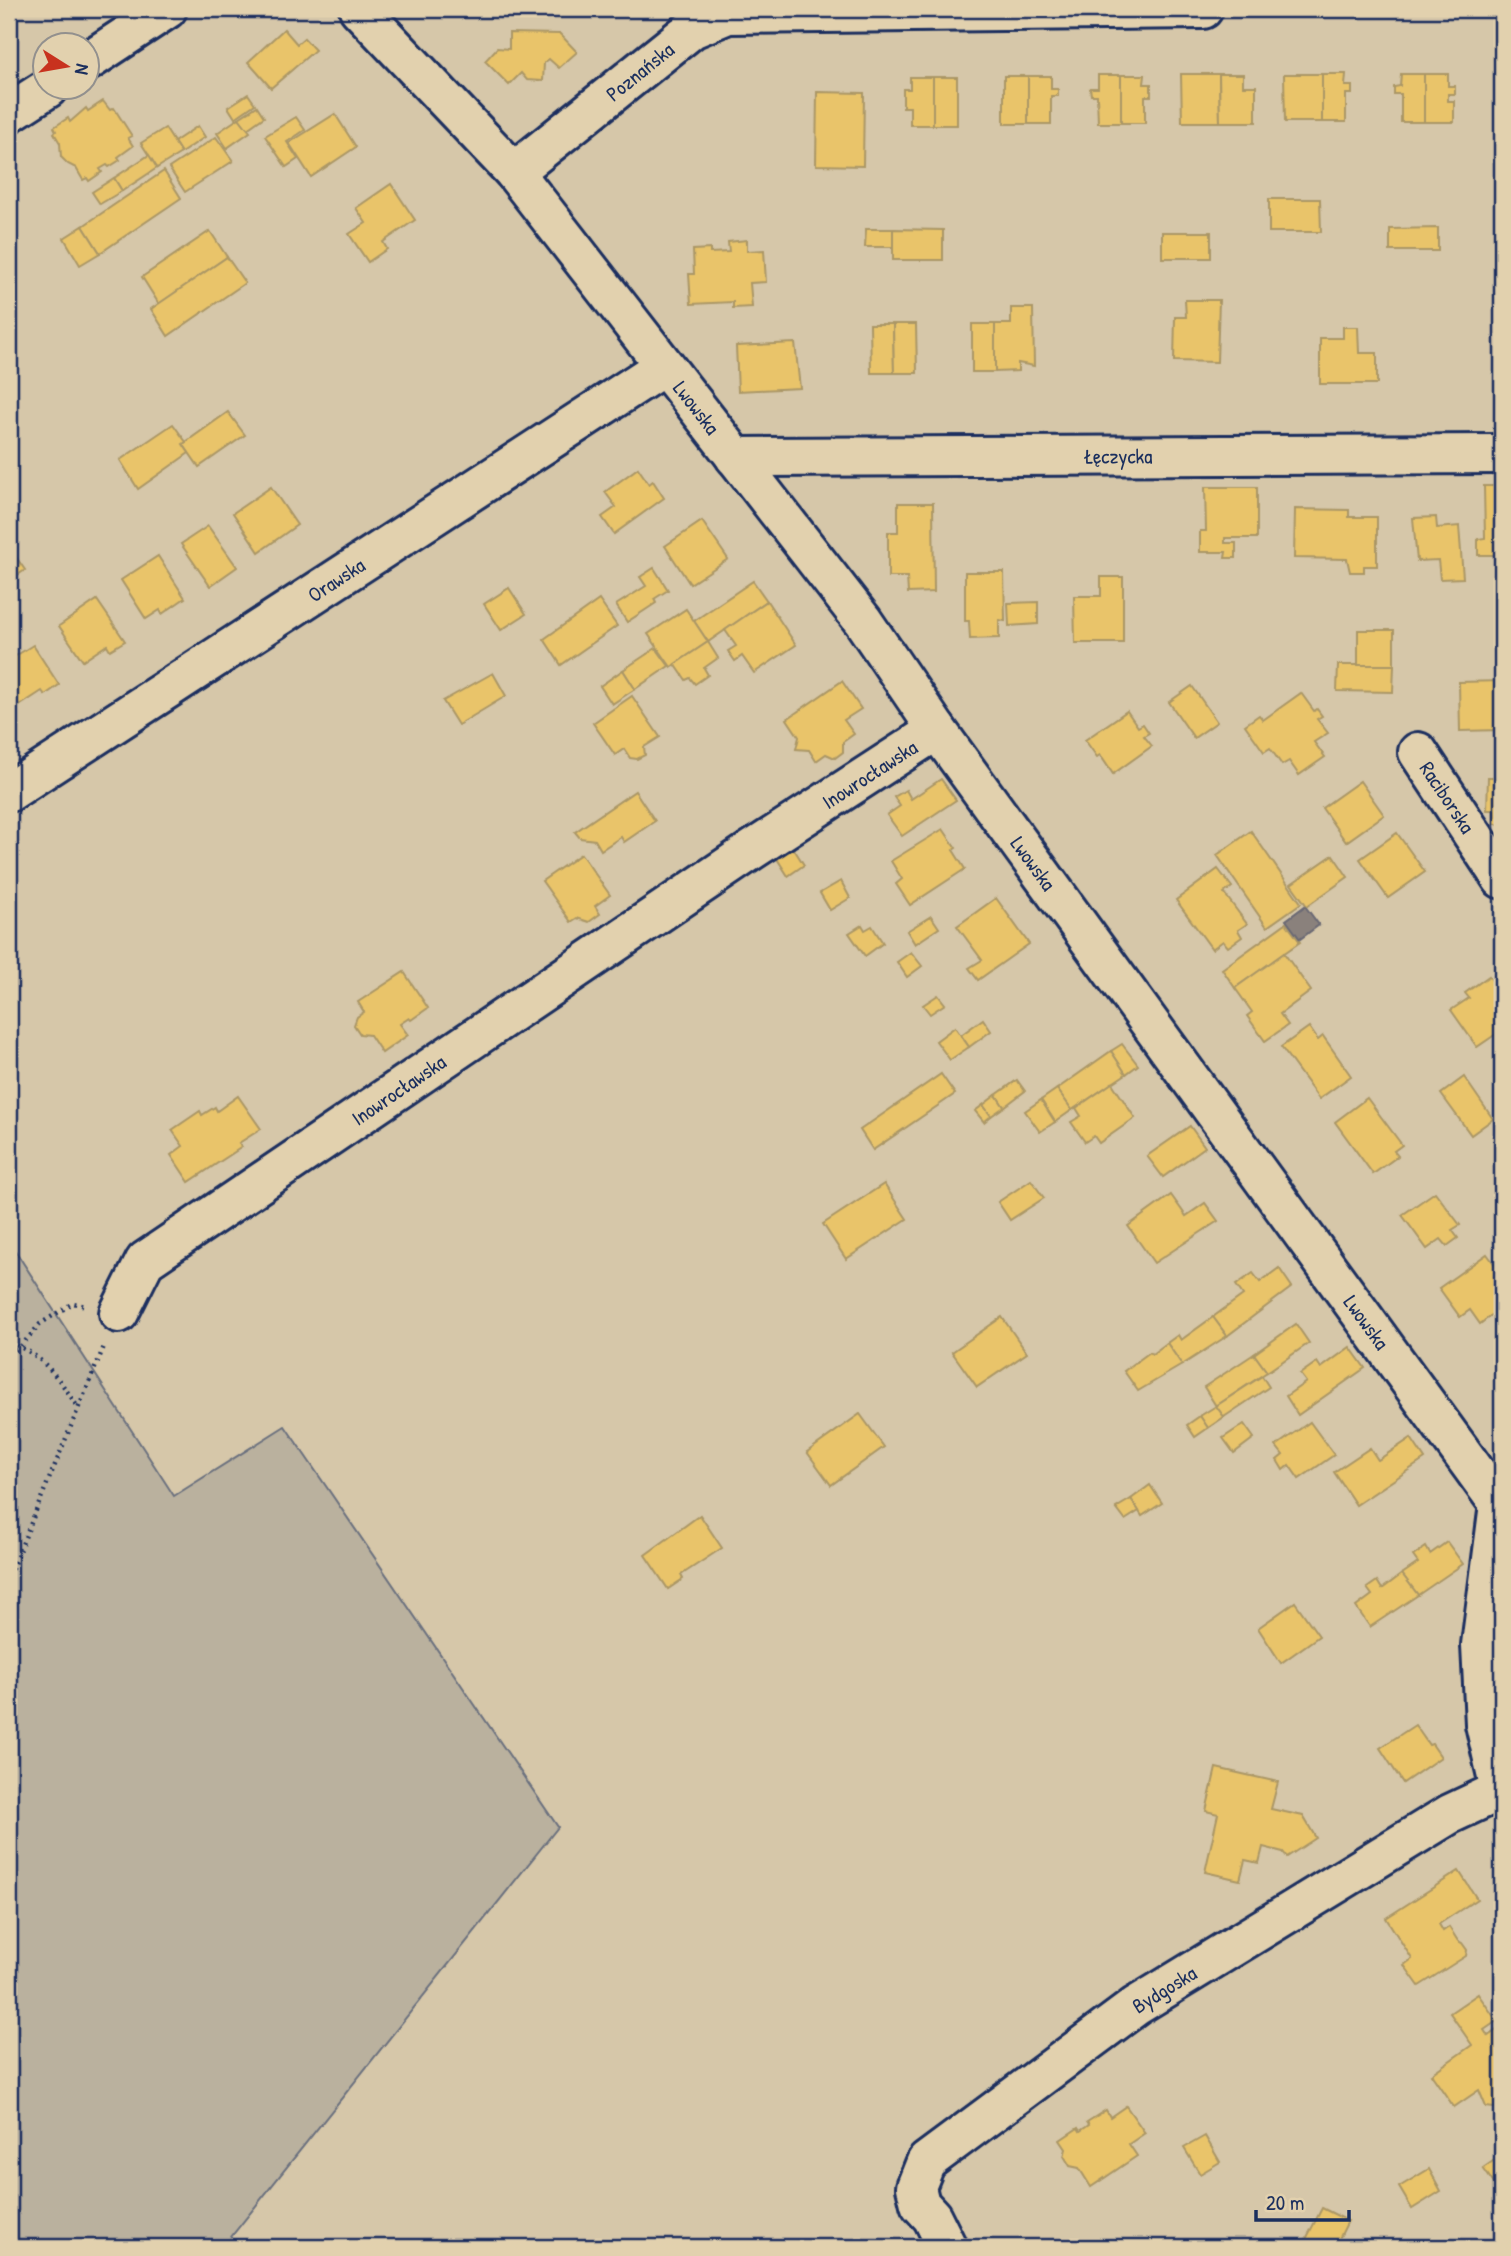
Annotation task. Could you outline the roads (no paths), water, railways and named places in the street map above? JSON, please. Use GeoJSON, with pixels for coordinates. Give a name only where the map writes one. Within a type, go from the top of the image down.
{"type":"FeatureCollection","features":[{"type":"Feature","properties":{"kind":"street"},"geometry":{"type":"LineString","coordinates":[[102,52],[167,9]]}},
{"type":"Feature","properties":{"kind":"street","name":"Lwowska"},"geometry":{"type":"LineString","coordinates":[[359,9],[513,172],[863,621],[937,730],[1499,1504],[1481,1645],[1485,1724],[1501,1795]]}},
{"type":"Feature","properties":{"kind":"street","name":"Poznańska"},"geometry":{"type":"LineString","coordinates":[[513,172],[692,29],[728,14],[1203,9]]}},
{"type":"Feature","properties":{"kind":"street"},"geometry":{"type":"LineString","coordinates":[[9,113],[32,98]]}},
{"type":"Feature","properties":{"kind":"street","name":"Orawska"},"geometry":{"type":"LineString","coordinates":[[9,792],[664,366]]}},
{"type":"Feature","properties":{"kind":"street","name":"Łęczycka"},"geometry":{"type":"LineString","coordinates":[[735,457],[1502,454]]}},
{"type":"Feature","properties":{"kind":"street","name":"Inowrocławska"},"geometry":{"type":"LineString","coordinates":[[119,1313],[145,1261],[741,858],[937,730]]}},
{"type":"Feature","properties":{"kind":"street","name":"Raciborska"},"geometry":{"type":"LineString","coordinates":[[1418,751],[1502,879]]}},
{"type":"Feature","properties":{"kind":"street","name":"Bydgoska"},"geometry":{"type":"LineString","coordinates":[[947,2247],[932,2217],[920,2204],[916,2187],[926,2162],[1136,2006],[1450,1814],[1501,1795]]}}]}
